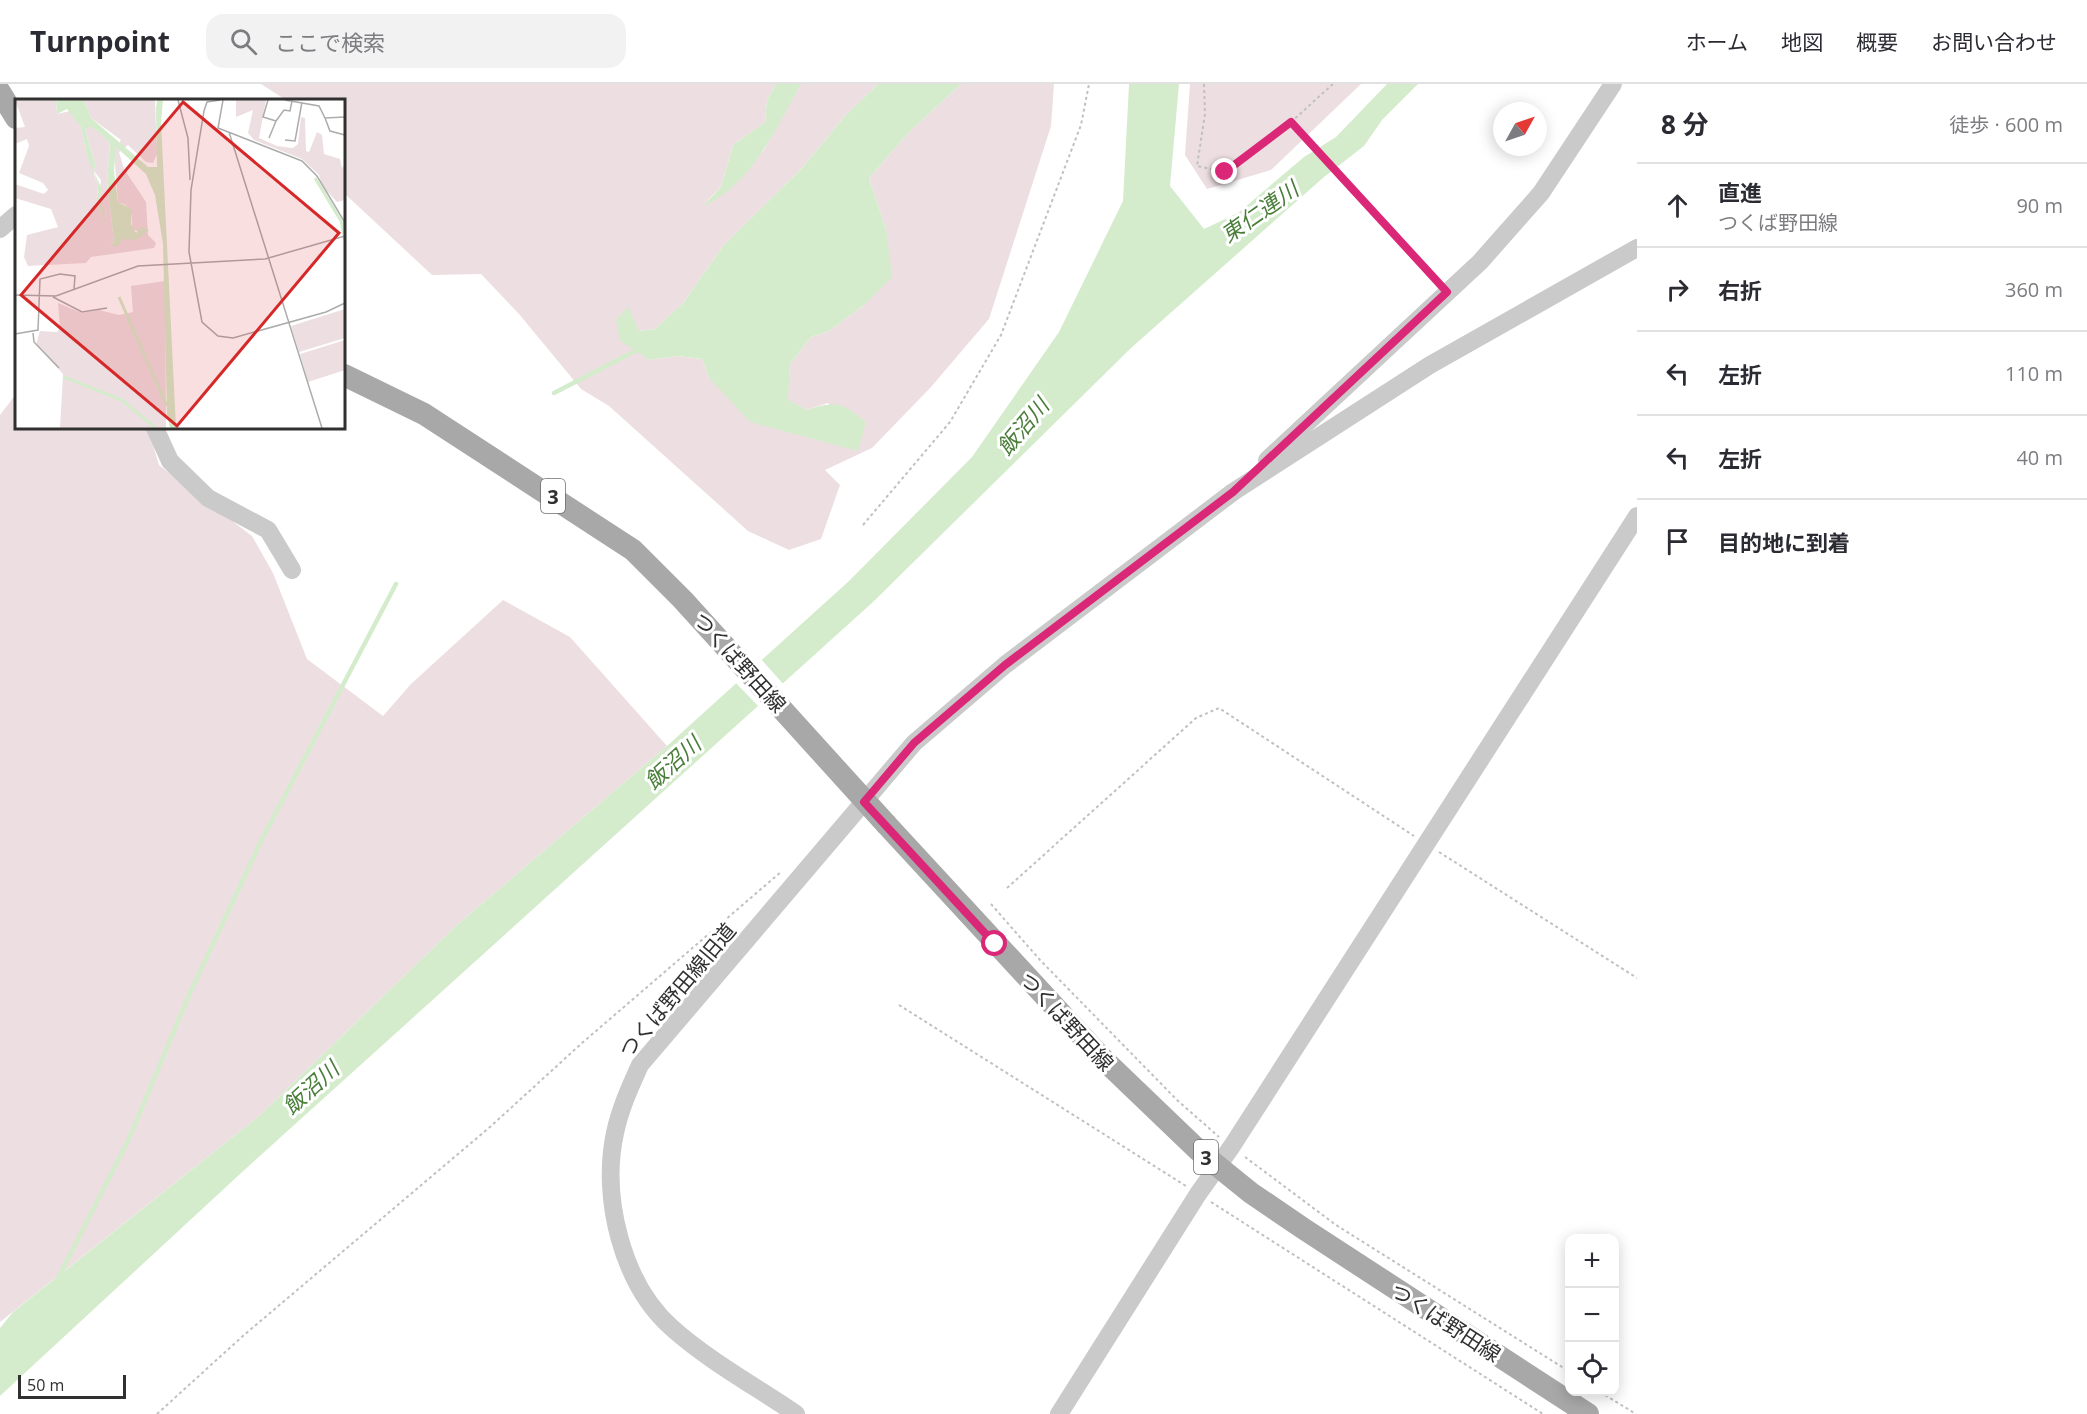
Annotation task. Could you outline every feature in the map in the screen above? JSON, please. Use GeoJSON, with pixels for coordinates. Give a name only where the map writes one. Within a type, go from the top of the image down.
{"type":"FeatureCollection","features":[{"type":"Feature","properties":{"kind":"main road"},"geometry":{"type":"LineString","coordinates":[[0,92],[15,116]]}},
{"type":"Feature","properties":{"kind":"main road","name":"つくば野田線"},"geometry":{"type":"LineString","coordinates":[[345,375],[424,414],[607,531],[657,572],[864,802],[1101,1058],[1150,1107],[1251,1193],[1588,1414]]}},
{"type":"Feature","properties":{"kind":"street"},"geometry":{"type":"LineString","coordinates":[[1233,492],[1480,262],[1540,193],[1613,84]]}},
{"type":"Feature","properties":{"kind":"street"},"geometry":{"type":"LineString","coordinates":[[0,229],[15,216]]}},
{"type":"Feature","properties":{"kind":"street"},"geometry":{"type":"LineString","coordinates":[[1233,492],[1430,365],[1637,248]]}},
{"type":"Feature","properties":{"kind":"street"},"geometry":{"type":"LineString","coordinates":[[155,429],[170,461],[208,498],[268,530],[292,570]]}},
{"type":"Feature","properties":{"kind":"street","name":"つくば野田線旧道"},"geometry":{"type":"LineString","coordinates":[[796,1414],[670,1327],[645,1296],[620,1239],[611,1176],[614,1136],[622,1106],[640,1065],[914,743],[1005,665],[1233,492]]}},
{"type":"Feature","properties":{"kind":"street"},"geometry":{"type":"LineString","coordinates":[[1059,1414],[1198,1194],[1232,1146],[1428,845],[1637,516]]}},
{"type":"Feature","properties":{"kind":"path"},"geometry":{"type":"LineString","coordinates":[[864,525],[950,422],[1001,335],[1081,125],[1089,84]]}},
{"type":"Feature","properties":{"kind":"path"},"geometry":{"type":"LineString","coordinates":[[1204,84],[1205,114],[1197,166],[1225,172],[1291,122],[1333,84]]}},
{"type":"Feature","properties":{"kind":"path"},"geometry":{"type":"LineString","coordinates":[[1291,122],[1447,292]]}},
{"type":"Feature","properties":{"kind":"path"},"geometry":{"type":"LineString","coordinates":[[1006,888],[1196,718],[1219,708],[1637,978]]}},
{"type":"Feature","properties":{"kind":"path"},"geometry":{"type":"LineString","coordinates":[[157,1414],[244,1335],[490,1127],[582,1043],[784,870],[811,866]]}},
{"type":"Feature","properties":{"kind":"path"},"geometry":{"type":"LineString","coordinates":[[991,903],[1040,960],[1206,1128],[1336,1225],[1565,1369]]}},
{"type":"Feature","properties":{"kind":"path"},"geometry":{"type":"LineString","coordinates":[[899,1005],[1543,1414]]}},
{"type":"Feature","properties":{"kind":"path"},"geometry":{"type":"LineString","coordinates":[[1606,1396],[1635,1414]]}},
{"type":"Feature","properties":{"kind":"shaded area"},"geometry":{"type":"Polygon","coordinates":[[[261,84],[776,84],[767,100],[765,122],[733,145],[721,187],[704,204],[763,151],[801,84],[878,84],[846,115],[802,168],[723,246],[684,302],[655,329],[639,331],[649,360],[677,356],[702,359],[709,378],[857,451],[828,403],[807,410],[787,400],[790,364],[811,337],[829,331],[864,305],[886,229],[869,178],[909,132],[961,84],[1054,84],[1051,126],[989,319],[931,387],[872,448],[825,470],[840,485],[821,539],[789,550],[748,531],[609,406],[581,389],[519,314],[481,274],[432,275],[345,194],[345,99],[284,99],[261,84]]]}},
{"type":"Feature","properties":{"kind":"shaded area"},"geometry":{"type":"Polygon","coordinates":[[[1190,84],[1361,84],[1271,170],[1207,189],[1185,155],[1190,84]]]}},
{"type":"Feature","properties":{"kind":"shaded area"},"geometry":{"type":"Polygon","coordinates":[[[15,395],[15,429],[148,429],[159,465],[252,536],[273,573],[307,659],[383,716],[411,684],[503,600],[570,637],[667,746],[457,925],[258,1117],[0,1322],[0,415],[15,395]]]}},
{"type":"Feature","properties":{"kind":"water"},"geometry":{"type":"Polygon","coordinates":[[[776,84],[801,84],[761,154],[735,185],[720,197],[703,206],[721,187],[733,145],[765,122],[767,100],[776,84]]]}},
{"type":"Feature","properties":{"kind":"water"},"geometry":{"type":"Polygon","coordinates":[[[878,84],[961,84],[909,132],[869,178],[886,229],[892,277],[864,305],[829,331],[811,337],[790,364],[788,400],[807,410],[826,405],[839,405],[851,410],[866,422],[858,451],[750,422],[709,378],[702,359],[677,356],[649,360],[620,340],[616,320],[628,307],[639,331],[655,329],[684,302],[723,246],[802,168],[846,115],[878,84]]]}},
{"type":"Feature","properties":{"kind":"water","name":"東仁連川"},"geometry":{"type":"Polygon","coordinates":[[[1129,84],[1179,84],[1170,186],[1204,229],[1238,213],[1304,157],[1336,137],[1387,84],[1418,84],[1382,120],[1364,146],[1324,177],[1131,348],[873,602],[240,1174],[0,1396],[0,1328],[13,1312],[258,1117],[457,925],[667,746],[849,581],[972,457],[1059,332],[1123,201],[1129,84]]]}},
{"type":"Feature","properties":{"kind":"pier"},"geometry":{"type":"Polygon","coordinates":[[[760,658],[785,686],[760,708],[734,681],[760,658]]]}},
{"type":"Feature","properties":{"kind":"waterway","name":"飯沼川"},"geometry":{"type":"LineString","coordinates":[[554,393],[639,349]]}},
{"type":"Feature","properties":{"kind":"waterway","name":"飯沼川"},"geometry":{"type":"LineString","coordinates":[[57,1280],[128,1141],[189,995],[262,839],[396,584]]}},
{"type":"Feature","properties":{"kind":"route"},"geometry":{"type":"LineString","coordinates":[[995,944],[864,802],[914,743],[1005,665],[1233,492],[1447,292],[1291,122],[1225,172]]}}]}
